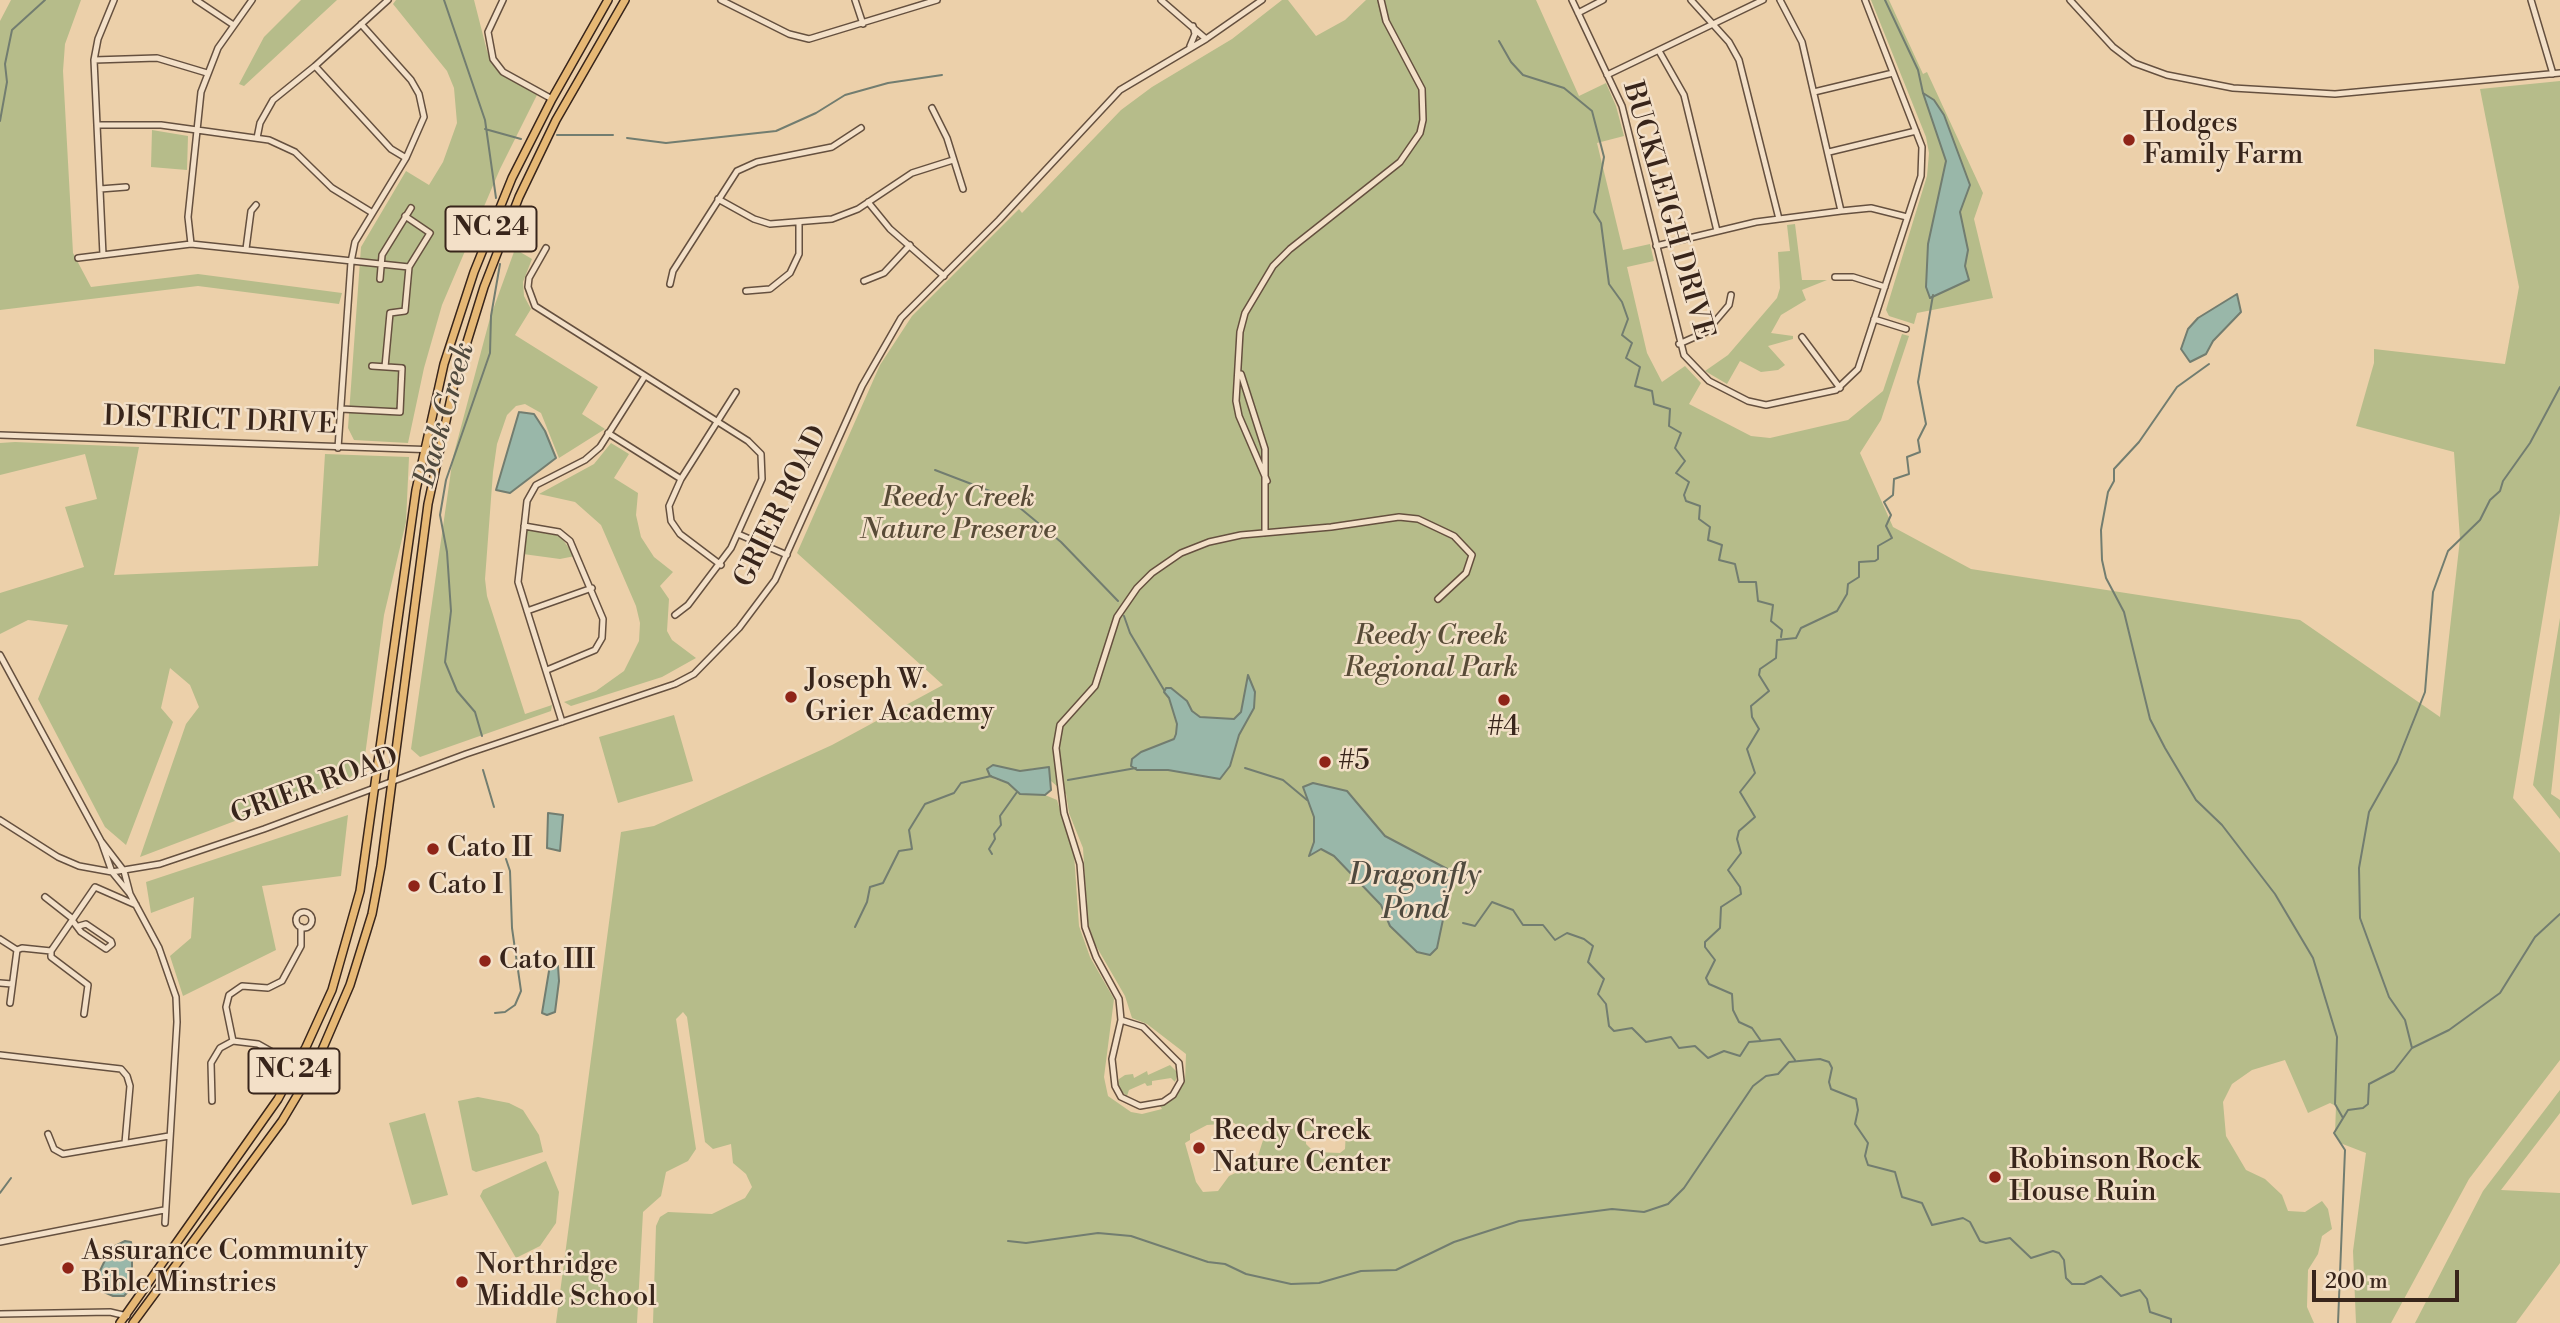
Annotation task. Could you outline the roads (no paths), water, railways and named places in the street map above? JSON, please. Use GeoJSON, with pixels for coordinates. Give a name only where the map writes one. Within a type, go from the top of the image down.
{"type":"FeatureCollection","features":[{"type":"Feature","properties":{"kind":"main road","name":"NC 24"},"geometry":{"type":"LineString","coordinates":[[120,1323],[265,1118],[297,1066],[332,990],[353,924],[365,868],[423,450],[444,364],[474,272],[512,178],[552,99],[608,0]]}},
{"type":"Feature","properties":{"kind":"main road","name":"NC 24"},"geometry":{"type":"LineString","coordinates":[[133,1323],[282,1121],[333,1028],[359,959],[372,914],[428,504],[438,450],[468,333],[510,219],[556,120],[625,0]]}},
{"type":"Feature","properties":{"kind":"street"},"geometry":{"type":"LineString","coordinates":[[103,255],[94,60],[98,39],[114,0]]}},
{"type":"Feature","properties":{"kind":"street"},"geometry":{"type":"LineString","coordinates":[[196,0],[232,24]]}},
{"type":"Feature","properties":{"kind":"street"},"geometry":{"type":"LineString","coordinates":[[191,244],[188,217],[195,129],[207,73],[232,24],[253,0]]}},
{"type":"Feature","properties":{"kind":"street"},"geometry":{"type":"LineString","coordinates":[[257,138],[260,123],[273,100],[388,0]]}},
{"type":"Feature","properties":{"kind":"street"},"geometry":{"type":"LineString","coordinates":[[503,0],[488,32],[492,59],[502,71],[552,99]]}},
{"type":"Feature","properties":{"kind":"street"},"geometry":{"type":"LineString","coordinates":[[721,0],[799,37],[819,38],[937,0]]}},
{"type":"Feature","properties":{"kind":"street"},"geometry":{"type":"LineString","coordinates":[[855,0],[863,24]]}},
{"type":"Feature","properties":{"kind":"street"},"geometry":{"type":"LineString","coordinates":[[1161,0],[1192,23],[1206,39]]}},
{"type":"Feature","properties":{"kind":"street","name":"GRIER ROAD"},"geometry":{"type":"LineString","coordinates":[[0,820],[58,857],[79,866],[112,872],[160,864],[675,684],[694,674],[764,598],[787,555],[881,347],[906,312],[944,276],[1119,90],[1206,39],[1262,0]]}},
{"type":"Feature","properties":{"kind":"street"},"geometry":{"type":"LineString","coordinates":[[1267,481],[1239,416],[1236,401],[1245,313],[1264,276],[1290,248],[1400,162],[1419,133],[1424,111],[1422,89],[1386,21],[1381,0]]}},
{"type":"Feature","properties":{"kind":"street","name":"BUCKLEIGH DRIVE"},"geometry":{"type":"LineString","coordinates":[[1572,0],[1622,106],[1679,344],[1684,355],[1700,374],[1756,405],[1775,405],[1840,388]]}},
{"type":"Feature","properties":{"kind":"street"},"geometry":{"type":"LineString","coordinates":[[1578,13],[1603,0]]}},
{"type":"Feature","properties":{"kind":"street"},"geometry":{"type":"LineString","coordinates":[[1691,0],[1729,42],[1747,80],[1779,219]]}},
{"type":"Feature","properties":{"kind":"street"},"geometry":{"type":"LineString","coordinates":[[1607,75],[1763,0]]}},
{"type":"Feature","properties":{"kind":"street"},"geometry":{"type":"LineString","coordinates":[[1780,0],[1802,42],[1841,211]]}},
{"type":"Feature","properties":{"kind":"street"},"geometry":{"type":"LineString","coordinates":[[1802,337],[1840,388],[1858,369],[1908,217],[1923,160],[1916,131],[1865,0]]}},
{"type":"Feature","properties":{"kind":"street"},"geometry":{"type":"LineString","coordinates":[[2070,0],[2113,47],[2134,63],[2166,75],[2224,87],[2283,93],[2335,94],[2560,73]]}},
{"type":"Feature","properties":{"kind":"street"},"geometry":{"type":"LineString","coordinates":[[2531,0],[2553,74]]}},
{"type":"Feature","properties":{"kind":"street"},"geometry":{"type":"LineString","coordinates":[[1189,48],[1195,34],[1192,23]]}},
{"type":"Feature","properties":{"kind":"street"},"geometry":{"type":"LineString","coordinates":[[338,448],[351,262],[355,242],[406,158],[424,117],[419,94],[361,24]]}},
{"type":"Feature","properties":{"kind":"street"},"geometry":{"type":"LineString","coordinates":[[1659,51],[1683,90],[1717,231]]}},
{"type":"Feature","properties":{"kind":"street"},"geometry":{"type":"LineString","coordinates":[[94,60],[157,58],[207,73]]}},
{"type":"Feature","properties":{"kind":"street"},"geometry":{"type":"LineString","coordinates":[[315,66],[391,149],[406,158]]}},
{"type":"Feature","properties":{"kind":"street"},"geometry":{"type":"LineString","coordinates":[[1814,92],[1893,73]]}},
{"type":"Feature","properties":{"kind":"street"},"geometry":{"type":"LineString","coordinates":[[932,108],[939,117],[962,189]]}},
{"type":"Feature","properties":{"kind":"street"},"geometry":{"type":"LineString","coordinates":[[97,125],[161,124],[283,144],[332,188],[371,212]]}},
{"type":"Feature","properties":{"kind":"street"},"geometry":{"type":"LineString","coordinates":[[670,284],[673,271],[718,199],[743,167],[832,147],[861,128]]}},
{"type":"Feature","properties":{"kind":"street"},"geometry":{"type":"LineString","coordinates":[[1829,152],[1916,131]]}},
{"type":"Feature","properties":{"kind":"street"},"geometry":{"type":"LineString","coordinates":[[718,199],[762,222],[799,224],[845,216],[912,173],[953,160]]}},
{"type":"Feature","properties":{"kind":"street"},"geometry":{"type":"LineString","coordinates":[[100,189],[126,187]]}},
{"type":"Feature","properties":{"kind":"street"},"geometry":{"type":"LineString","coordinates":[[868,202],[890,229],[944,276]]}},
{"type":"Feature","properties":{"kind":"street"},"geometry":{"type":"LineString","coordinates":[[246,249],[251,211],[256,205]]}},
{"type":"Feature","properties":{"kind":"street"},"geometry":{"type":"LineString","coordinates":[[380,279],[382,255],[411,208]]}},
{"type":"Feature","properties":{"kind":"street"},"geometry":{"type":"LineString","coordinates":[[1656,246],[1779,219],[1841,211],[1882,209],[1908,217]]}},
{"type":"Feature","properties":{"kind":"street"},"geometry":{"type":"LineString","coordinates":[[385,367],[390,313],[405,311],[409,267],[430,233],[405,216]]}},
{"type":"Feature","properties":{"kind":"street"},"geometry":{"type":"LineString","coordinates":[[746,291],[770,289],[790,273],[799,254],[799,224]]}},
{"type":"Feature","properties":{"kind":"street"},"geometry":{"type":"LineString","coordinates":[[78,258],[191,244],[409,267]]}},
{"type":"Feature","properties":{"kind":"street"},"geometry":{"type":"LineString","coordinates":[[864,281],[884,273],[910,245]]}},
{"type":"Feature","properties":{"kind":"street"},"geometry":{"type":"LineString","coordinates":[[545,248],[529,278],[528,287],[535,306],[748,440],[763,462],[762,479],[721,565],[688,605],[675,615]]}},
{"type":"Feature","properties":{"kind":"street"},"geometry":{"type":"LineString","coordinates":[[1835,277],[1853,276],[1885,287]]}},
{"type":"Feature","properties":{"kind":"street"},"geometry":{"type":"LineString","coordinates":[[1679,344],[1706,332],[1729,305],[1731,295]]}},
{"type":"Feature","properties":{"kind":"street"},"geometry":{"type":"LineString","coordinates":[[1874,319],[1906,329]]}},
{"type":"Feature","properties":{"kind":"street"},"geometry":{"type":"LineString","coordinates":[[1239,357],[1241,379],[1265,449],[1265,533]]}},
{"type":"Feature","properties":{"kind":"street"},"geometry":{"type":"LineString","coordinates":[[341,409],[400,412],[402,368],[372,366]]}},
{"type":"Feature","properties":{"kind":"street"},"geometry":{"type":"LineString","coordinates":[[562,722],[518,582],[527,501],[536,485],[593,454],[645,376]]}},
{"type":"Feature","properties":{"kind":"street"},"geometry":{"type":"LineString","coordinates":[[721,565],[680,534],[671,521],[671,498],[736,392]]}},
{"type":"Feature","properties":{"kind":"street"},"geometry":{"type":"LineString","coordinates":[[608,433],[681,479]]}},
{"type":"Feature","properties":{"kind":"street","name":"DISTRICT DRIVE"},"geometry":{"type":"LineString","coordinates":[[0,435],[438,450]]}},
{"type":"Feature","properties":{"kind":"street"},"geometry":{"type":"LineString","coordinates":[[1121,1020],[1143,1027],[1179,1063],[1182,1072],[1180,1084],[1163,1102],[1140,1106],[1121,1097],[1115,1086],[1112,1059],[1121,1020],[1119,999],[1096,957],[1085,927],[1080,864],[1064,813],[1060,787],[1057,732],[1067,716],[1096,685],[1117,617],[1152,573],[1181,553],[1209,542],[1399,517],[1418,519],[1454,536],[1472,555],[1466,573],[1438,599]]}},
{"type":"Feature","properties":{"kind":"street"},"geometry":{"type":"LineString","coordinates":[[524,526],[559,532],[570,541],[603,619],[602,638],[595,650],[582,658],[547,670]]}},
{"type":"Feature","properties":{"kind":"street"},"geometry":{"type":"LineString","coordinates":[[738,534],[787,555]]}},
{"type":"Feature","properties":{"kind":"street"},"geometry":{"type":"LineString","coordinates":[[527,611],[592,588]]}},
{"type":"Feature","properties":{"kind":"street"},"geometry":{"type":"LineString","coordinates":[[0,655],[101,841],[112,872],[136,905],[164,960],[176,996],[177,1022],[165,1223]]}},
{"type":"Feature","properties":{"kind":"street"},"geometry":{"type":"LineString","coordinates":[[101,841],[124,871],[130,894]]}},
{"type":"Feature","properties":{"kind":"street"},"geometry":{"type":"LineString","coordinates":[[84,1014],[88,985],[51,957],[51,951],[97,886],[123,902],[136,905]]}},
{"type":"Feature","properties":{"kind":"street"},"geometry":{"type":"LineString","coordinates":[[45,897],[72,919],[81,932],[106,949],[112,944],[86,924],[79,926]]}},
{"type":"Feature","properties":{"kind":"street"},"geometry":{"type":"LineString","coordinates":[[233,1041],[226,1007],[229,995],[242,986],[268,988],[282,981],[301,946],[301,927]]}},
{"type":"Feature","properties":{"kind":"street"},"geometry":{"type":"LineString","coordinates":[[0,939],[19,949],[51,951]]}},
{"type":"Feature","properties":{"kind":"street"},"geometry":{"type":"LineString","coordinates":[[10,1003],[19,949]]}},
{"type":"Feature","properties":{"kind":"street"},"geometry":{"type":"LineString","coordinates":[[0,983],[12,984]]}},
{"type":"Feature","properties":{"kind":"street"},"geometry":{"type":"LineString","coordinates":[[212,1101],[211,1063],[220,1048],[233,1041],[258,1044],[297,1066]]}},
{"type":"Feature","properties":{"kind":"street"},"geometry":{"type":"LineString","coordinates":[[0,1055],[121,1069],[128,1076],[130,1086],[125,1143]]}},
{"type":"Feature","properties":{"kind":"street"},"geometry":{"type":"LineString","coordinates":[[48,1134],[54,1149],[64,1154],[169,1136]]}},
{"type":"Feature","properties":{"kind":"street"},"geometry":{"type":"LineString","coordinates":[[0,1242],[164,1210]]}},
{"type":"Feature","properties":{"kind":"street"},"geometry":{"type":"LineString","coordinates":[[0,1314],[110,1312],[127,1316]]}},
{"type":"Feature","properties":{"kind":"water"},"geometry":{"type":"Polygon","coordinates":[[[1923,93],[1934,100],[1944,115],[1970,185],[1960,212],[1968,250],[1965,266],[1969,280],[1930,298],[1926,287],[1928,244],[1946,161],[1923,93]]]}},
{"type":"Feature","properties":{"kind":"water"},"geometry":{"type":"Polygon","coordinates":[[[2237,294],[2241,312],[2213,341],[2206,354],[2190,362],[2181,349],[2188,329],[2198,318],[2237,294]]]}},
{"type":"Feature","properties":{"kind":"water"},"geometry":{"type":"Polygon","coordinates":[[[519,412],[534,414],[545,431],[556,458],[510,493],[496,490],[519,412]]]}},
{"type":"Feature","properties":{"kind":"water"},"geometry":{"type":"Polygon","coordinates":[[[1248,675],[1255,692],[1254,708],[1239,735],[1230,766],[1220,779],[1168,770],[1137,770],[1131,766],[1132,759],[1141,752],[1174,739],[1177,724],[1169,698],[1164,692],[1166,688],[1171,688],[1187,701],[1192,711],[1200,717],[1234,719],[1241,712],[1248,675]]]}},
{"type":"Feature","properties":{"kind":"water"},"geometry":{"type":"Polygon","coordinates":[[[993,765],[1020,771],[1049,767],[1051,790],[1045,795],[1020,794],[1008,783],[990,776],[987,769],[993,765]]]}},
{"type":"Feature","properties":{"kind":"water","name":"Dragonfly Pond"},"geometry":{"type":"Polygon","coordinates":[[[1313,783],[1347,791],[1385,836],[1453,872],[1437,948],[1430,955],[1417,952],[1390,926],[1381,905],[1334,856],[1321,849],[1309,856],[1314,842],[1314,817],[1303,787],[1313,783]]]}},
{"type":"Feature","properties":{"kind":"water"},"geometry":{"type":"Polygon","coordinates":[[[548,813],[563,815],[560,851],[547,848],[548,813]]]}},
{"type":"Feature","properties":{"kind":"water"},"geometry":{"type":"Polygon","coordinates":[[[550,965],[558,966],[559,981],[555,1012],[547,1015],[542,1013],[550,965]]]}},
{"type":"Feature","properties":{"kind":"water"},"geometry":{"type":"Polygon","coordinates":[[[125,1241],[131,1242],[132,1248],[132,1287],[124,1296],[113,1296],[95,1288],[94,1283],[111,1248],[125,1241]]]}},
{"type":"Feature","properties":{"kind":"waterway"},"geometry":{"type":"LineString","coordinates":[[0,121],[7,82],[5,64],[12,30],[45,0]]}},
{"type":"Feature","properties":{"kind":"waterway","name":"Back Creek"},"geometry":{"type":"LineString","coordinates":[[444,0],[485,120],[496,198]]}},
{"type":"Feature","properties":{"kind":"waterway"},"geometry":{"type":"LineString","coordinates":[[1885,0],[1918,70],[1923,93]]}},
{"type":"Feature","properties":{"kind":"waterway"},"geometry":{"type":"LineString","coordinates":[[1499,41],[1511,62],[1523,75],[1564,88],[1592,111],[1604,157],[1594,212],[1601,223],[1609,284],[1622,302],[1628,319],[1622,335],[1632,343],[1626,358],[1640,367],[1635,386],[1652,391],[1654,404],[1670,409],[1669,426],[1681,433],[1675,448],[1685,461],[1676,473],[1689,482],[1684,495],[1686,501],[1700,506],[1699,519],[1710,527],[1708,540],[1722,545],[1719,560],[1735,564],[1739,582],[1756,582],[1758,601],[1773,605],[1771,621],[1782,630],[1781,637]]}},
{"type":"Feature","properties":{"kind":"waterway"},"geometry":{"type":"LineString","coordinates":[[627,138],[666,143],[776,131],[816,113],[845,95],[888,83],[942,75]]}},
{"type":"Feature","properties":{"kind":"waterway"},"geometry":{"type":"LineString","coordinates":[[485,129],[521,139]]}},
{"type":"Feature","properties":{"kind":"waterway"},"geometry":{"type":"LineString","coordinates":[[557,135],[613,135]]}},
{"type":"Feature","properties":{"kind":"waterway","name":"Back Creek"},"geometry":{"type":"LineString","coordinates":[[482,736],[475,712],[457,691],[445,662],[451,611],[447,552],[440,515],[446,480],[490,353],[491,316],[500,264]]}},
{"type":"Feature","properties":{"kind":"waterway"},"geometry":{"type":"LineString","coordinates":[[1795,1060],[1780,1039],[1761,1041],[1752,1028],[1739,1022],[1733,1010],[1732,994],[1709,984],[1706,978],[1715,960],[1705,947],[1705,942],[1720,928],[1721,907],[1741,894],[1740,887],[1728,870],[1741,853],[1737,839],[1739,831],[1755,817],[1740,792],[1755,773],[1747,749],[1759,729],[1752,717],[1751,706],[1769,691],[1759,675],[1760,669],[1776,658],[1777,640],[1796,638],[1801,628],[1837,611],[1847,594],[1848,584],[1859,577],[1859,562],[1878,559],[1878,546],[1892,538],[1886,526],[1891,515],[1884,502],[1893,495],[1894,479],[1909,474],[1907,457],[1920,452],[1918,440],[1926,424],[1918,382],[1933,295]]}},
{"type":"Feature","properties":{"kind":"waterway"},"geometry":{"type":"LineString","coordinates":[[2209,364],[2177,387],[2139,442],[2114,469],[2114,481],[2108,492],[2101,530],[2102,560],[2106,578],[2124,612],[2150,719],[2165,748],[2196,800],[2222,825],[2275,894],[2313,958],[2337,1037],[2335,1104],[2343,1118]]}},
{"type":"Feature","properties":{"kind":"waterway"},"geometry":{"type":"LineString","coordinates":[[2412,1048],[2405,1020],[2389,997],[2360,918],[2359,868],[2369,812],[2397,762],[2425,692],[2433,592],[2448,551],[2480,520],[2490,500],[2500,491],[2503,481],[2530,443],[2560,387]]}},
{"type":"Feature","properties":{"kind":"waterway"},"geometry":{"type":"LineString","coordinates":[[935,470],[1008,498],[1061,542],[1118,601]]}},
{"type":"Feature","properties":{"kind":"waterway"},"geometry":{"type":"LineString","coordinates":[[1124,616],[1130,633],[1164,690]]}},
{"type":"Feature","properties":{"kind":"waterway"},"geometry":{"type":"LineString","coordinates":[[1068,780],[1136,768]]}},
{"type":"Feature","properties":{"kind":"waterway"},"geometry":{"type":"LineString","coordinates":[[1245,768],[1283,780],[1307,800]]}},
{"type":"Feature","properties":{"kind":"waterway","name":"Back Creek"},"geometry":{"type":"LineString","coordinates":[[483,770],[494,807]]}},
{"type":"Feature","properties":{"kind":"waterway"},"geometry":{"type":"LineString","coordinates":[[855,927],[867,902],[870,887],[883,883],[899,851],[912,849],[909,830],[925,804],[954,793],[961,783],[991,776]]}},
{"type":"Feature","properties":{"kind":"waterway"},"geometry":{"type":"LineString","coordinates":[[992,854],[989,849],[995,839],[994,834],[1001,825],[1000,816],[1017,792]]}},
{"type":"Feature","properties":{"kind":"waterway","name":"Back Creek"},"geometry":{"type":"LineString","coordinates":[[495,1013],[505,1012],[515,1005],[521,991],[512,928],[510,871],[506,859]]}},
{"type":"Feature","properties":{"kind":"waterway"},"geometry":{"type":"LineString","coordinates":[[1463,923],[1475,926],[1492,902],[1513,910],[1523,925],[1543,925],[1555,940],[1567,933],[1584,939],[1593,946],[1588,962],[1604,979],[1598,994],[1606,1004],[1609,1026],[1614,1031],[1632,1028],[1646,1042],[1671,1037],[1679,1048],[1695,1046],[1708,1058],[1724,1051],[1740,1056],[1749,1042],[1761,1041]]}},
{"type":"Feature","properties":{"kind":"waterway"},"geometry":{"type":"LineString","coordinates":[[2338,1323],[2345,1150],[2334,1133],[2348,1110],[2363,1108],[2368,1104],[2369,1084],[2394,1071],[2412,1048],[2449,1030],[2500,993],[2535,937],[2560,914]]}},
{"type":"Feature","properties":{"kind":"waterway"},"geometry":{"type":"LineString","coordinates":[[1008,1241],[1026,1243],[1098,1233],[1131,1236],[1208,1262],[1225,1264],[1246,1274],[1291,1284],[1319,1283],[1361,1271],[1396,1270],[1454,1242],[1519,1221],[1612,1209],[1644,1212],[1668,1204],[1684,1188],[1753,1086],[1766,1076],[1778,1074],[1789,1062],[1820,1059],[1829,1062],[1832,1068],[1829,1082],[1831,1089],[1856,1099],[1858,1110],[1855,1124],[1868,1143],[1865,1156],[1868,1165],[1895,1172],[1902,1197],[1922,1203],[1932,1225],[1963,1218],[1970,1222],[1980,1241],[1986,1243],[2010,1238],[2031,1258],[2053,1251],[2059,1253],[2064,1260],[2066,1278],[2072,1284],[2084,1284],[2101,1276],[2121,1296],[2140,1290],[2147,1299],[2150,1312],[2171,1319],[2171,1323]]}},
{"type":"Feature","properties":{"kind":"waterway"},"geometry":{"type":"LineString","coordinates":[[0,1193],[11,1178]]}},
{"type":"Feature","properties":{"kind":"place","name":"Hodges Family Farm"},"geometry":{"type":"Point","coordinates":[2129,140]}},
{"type":"Feature","properties":{"kind":"place","name":"Joseph W. Grier Academy"},"geometry":{"type":"Point","coordinates":[791,697]}},
{"type":"Feature","properties":{"kind":"place","name":"#4"},"geometry":{"type":"Point","coordinates":[1504,700]}},
{"type":"Feature","properties":{"kind":"place","name":"#5"},"geometry":{"type":"Point","coordinates":[1325,762]}},
{"type":"Feature","properties":{"kind":"place","name":"Cato II"},"geometry":{"type":"Point","coordinates":[433,849]}},
{"type":"Feature","properties":{"kind":"place","name":"Cato I"},"geometry":{"type":"Point","coordinates":[414,886]}},
{"type":"Feature","properties":{"kind":"place","name":"Cato III"},"geometry":{"type":"Point","coordinates":[485,961]}},
{"type":"Feature","properties":{"kind":"place","name":"Reedy Creek Nature Center"},"geometry":{"type":"Point","coordinates":[1199,1148]}},
{"type":"Feature","properties":{"kind":"place","name":"Robinson Rock House Ruin"},"geometry":{"type":"Point","coordinates":[1995,1177]}},
{"type":"Feature","properties":{"kind":"place","name":"Assurance Community Bible Minstries"},"geometry":{"type":"Point","coordinates":[68,1268]}},
{"type":"Feature","properties":{"kind":"place","name":"Northridge Middle School"},"geometry":{"type":"Point","coordinates":[462,1282]}},
{"type":"Feature","properties":{"kind":"park label","name":"Reedy Creek Nature Preserve"},"geometry":{"type":"Point","coordinates":[958,515]}},
{"type":"Feature","properties":{"kind":"park label","name":"Reedy Creek Regional Park"},"geometry":{"type":"Point","coordinates":[1431,653]}}]}
